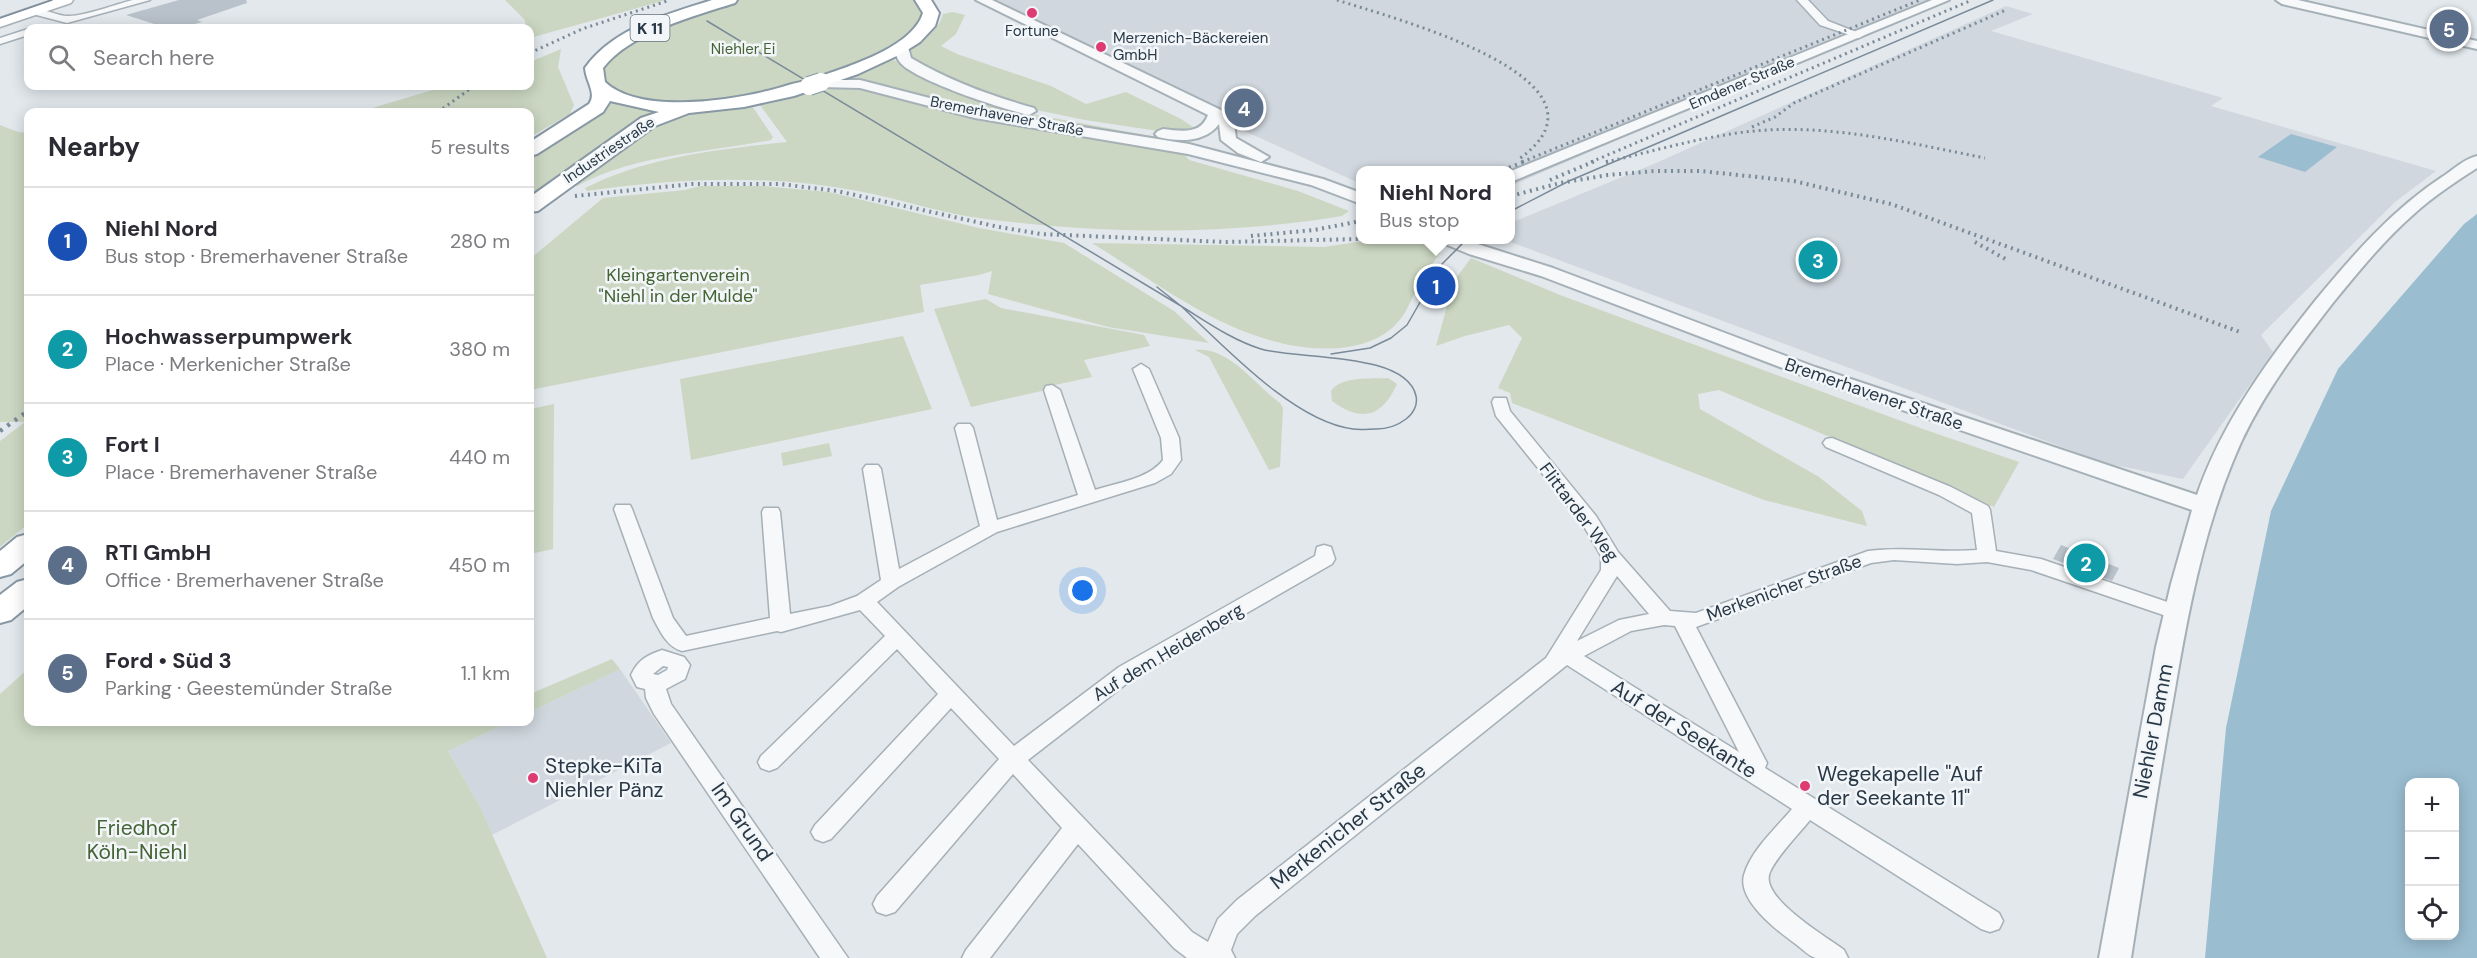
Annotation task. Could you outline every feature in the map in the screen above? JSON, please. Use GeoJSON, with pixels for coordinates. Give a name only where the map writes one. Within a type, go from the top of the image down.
{"type":"FeatureCollection","features":[{"type":"Feature","properties":{"kind":"highway","name":"K 11"},"geometry":{"type":"LineString","coordinates":[[598,86],[594,67],[606,52],[644,31],[705,4],[729,0]]}},
{"type":"Feature","properties":{"kind":"highway"},"geometry":{"type":"LineString","coordinates":[[598,86],[632,102],[659,106],[695,107],[754,100],[818,84],[901,47],[925,30],[930,23],[929,8]]}},
{"type":"Feature","properties":{"kind":"highway"},"geometry":{"type":"LineString","coordinates":[[534,147],[596,108],[602,100],[598,86]]}},
{"type":"Feature","properties":{"kind":"highway","name":"Industriestraße"},"geometry":{"type":"LineString","coordinates":[[534,203],[648,122],[665,114],[695,107]]}},
{"type":"Feature","properties":{"kind":"highway"},"geometry":{"type":"LineString","coordinates":[[0,567],[24,547]]}},
{"type":"Feature","properties":{"kind":"highway"},"geometry":{"type":"LineString","coordinates":[[0,612],[24,593]]}},
{"type":"Feature","properties":{"kind":"main road"},"geometry":{"type":"LineString","coordinates":[[0,23],[66,0]]}},
{"type":"Feature","properties":{"kind":"street"},"geometry":{"type":"LineString","coordinates":[[54,24],[145,0]]}},
{"type":"Feature","properties":{"kind":"street"},"geometry":{"type":"LineString","coordinates":[[982,0],[1216,113],[1226,123],[1224,143]]}},
{"type":"Feature","properties":{"kind":"street"},"geometry":{"type":"LineString","coordinates":[[1802,0],[1824,23],[1859,35]]}},
{"type":"Feature","properties":{"kind":"street","name":"Emdener Straße"},"geometry":{"type":"LineString","coordinates":[[1515,178],[1943,0]]}},
{"type":"Feature","properties":{"kind":"street"},"geometry":{"type":"LineString","coordinates":[[2282,0],[2477,45]]}},
{"type":"Feature","properties":{"kind":"street"},"geometry":{"type":"LineString","coordinates":[[30,12],[56,15],[67,20]]}},
{"type":"Feature","properties":{"kind":"street"},"geometry":{"type":"LineString","coordinates":[[0,41],[24,33]]}},
{"type":"Feature","properties":{"kind":"street","name":"Bremerhavener Straße"},"geometry":{"type":"LineString","coordinates":[[901,47],[905,60],[913,65],[986,98],[1042,114],[1224,143],[1356,197]]}},
{"type":"Feature","properties":{"kind":"street","name":"Bremerhavener Straße"},"geometry":{"type":"LineString","coordinates":[[818,84],[860,84],[975,114],[1189,149],[1323,184]]}},
{"type":"Feature","properties":{"kind":"street","name":"Bremerhavener Straße"},"geometry":{"type":"LineString","coordinates":[[1153,133],[1185,136],[1204,131],[1214,123],[1216,113]]}},
{"type":"Feature","properties":{"kind":"street","name":"Bremerhavener Straße"},"geometry":{"type":"LineString","coordinates":[[1189,149],[1224,143]]}},
{"type":"Feature","properties":{"kind":"street","name":"Niehler Damm"},"geometry":{"type":"LineString","coordinates":[[2115,958],[2143,782],[2175,612],[2205,506],[2236,430],[2281,357],[2337,283],[2381,235],[2425,196],[2477,161]]}},
{"type":"Feature","properties":{"kind":"street"},"geometry":{"type":"LineString","coordinates":[[1323,184],[1356,192]]}},
{"type":"Feature","properties":{"kind":"street","name":"Bremerhavener Straße"},"geometry":{"type":"LineString","coordinates":[[1461,244],[1538,267]]}},
{"type":"Feature","properties":{"kind":"street","name":"Bremerhavener Straße"},"geometry":{"type":"LineString","coordinates":[[1483,244],[1808,371],[2205,506]]}},
{"type":"Feature","properties":{"kind":"street"},"geometry":{"type":"LineString","coordinates":[[1502,244],[1538,267]]}},
{"type":"Feature","properties":{"kind":"street"},"geometry":{"type":"LineString","coordinates":[[623,508],[664,622],[673,637],[678,652],[833,612],[864,601],[891,582],[990,528],[1149,478],[1165,470],[1172,460],[1170,438],[1141,369]]}},
{"type":"Feature","properties":{"kind":"street"},"geometry":{"type":"LineString","coordinates":[[1052,390],[1088,497]]}},
{"type":"Feature","properties":{"kind":"street","name":"Flittarder Weg"},"geometry":{"type":"LineString","coordinates":[[1500,402],[1502,412],[1589,520],[1611,556],[1673,619],[1756,763],[1750,770]]}},
{"type":"Feature","properties":{"kind":"street"},"geometry":{"type":"LineString","coordinates":[[964,428],[990,528]]}},
{"type":"Feature","properties":{"kind":"street"},"geometry":{"type":"LineString","coordinates":[[1832,443],[1858,458],[1961,498],[1981,510],[1987,556]]}},
{"type":"Feature","properties":{"kind":"street"},"geometry":{"type":"LineString","coordinates":[[872,469],[891,582]]}},
{"type":"Feature","properties":{"kind":"street"},"geometry":{"type":"LineString","coordinates":[[771,512],[781,625]]}},
{"type":"Feature","properties":{"kind":"street","name":"Auf dem Heidenberg"},"geometry":{"type":"LineString","coordinates":[[1012,760],[1127,672],[1324,559],[1324,551]]}},
{"type":"Feature","properties":{"kind":"street","name":"Merkenicher Straße"},"geometry":{"type":"LineString","coordinates":[[1218,957],[1227,927],[1246,908],[1560,657],[1626,625],[1673,619],[1697,620],[1868,557],[1894,554],[1957,558],[1987,556],[2034,564],[2175,612]]}},
{"type":"Feature","properties":{"kind":"street","name":"Merkenicher Straße"},"geometry":{"type":"LineString","coordinates":[[1560,657],[1611,570],[1611,556]]}},
{"type":"Feature","properties":{"kind":"street"},"geometry":{"type":"LineString","coordinates":[[864,601],[1183,940],[1196,950],[1218,957]]}},
{"type":"Feature","properties":{"kind":"street"},"geometry":{"type":"LineString","coordinates":[[769,762],[896,637]]}},
{"type":"Feature","properties":{"kind":"street","name":"Im Grund"},"geometry":{"type":"LineString","coordinates":[[678,652],[646,666],[643,678],[655,684],[657,698],[662,708],[836,958]]}},
{"type":"Feature","properties":{"kind":"street","name":"Auf der Seekante"},"geometry":{"type":"LineString","coordinates":[[1560,657],[1750,770],[1990,921]]}},
{"type":"Feature","properties":{"kind":"street"},"geometry":{"type":"LineString","coordinates":[[823,832],[951,694]]}},
{"type":"Feature","properties":{"kind":"street"},"geometry":{"type":"LineString","coordinates":[[886,904],[1012,760]]}},
{"type":"Feature","properties":{"kind":"street"},"geometry":{"type":"LineString","coordinates":[[1808,806],[1762,863],[1756,872],[1755,884],[1769,906],[1835,958]]}},
{"type":"Feature","properties":{"kind":"street"},"geometry":{"type":"LineString","coordinates":[[975,958],[1076,828]]}},
{"type":"Feature","properties":{"kind":"shaded area"},"geometry":{"type":"Polygon","coordinates":[[[994,0],[1940,0],[1515,184],[1515,166],[1356,166],[1356,182],[1249,133],[994,0]]]}},
{"type":"Feature","properties":{"kind":"shaded area"},"geometry":{"type":"Polygon","coordinates":[[[2006,6],[2033,14],[1991,31],[2223,98],[2211,106],[2436,171],[2395,202],[2261,335],[2273,352],[2183,479],[2105,463],[1515,244],[1515,221],[1656,163],[2006,6]]]}},
{"type":"Feature","properties":{"kind":"shaded area","name":"Stepke-KiTa Niehler Pänz"},"geometry":{"type":"Polygon","coordinates":[[[620,669],[671,743],[492,835],[479,805],[448,751],[501,726],[534,726],[534,710],[620,669]]]}},
{"type":"Feature","properties":{"kind":"green space"},"geometry":{"type":"Polygon","coordinates":[[[505,0],[666,0],[534,37],[534,24],[526,24],[524,19],[505,0]]]}},
{"type":"Feature","properties":{"kind":"green space","name":"Niehler Ei"},"geometry":{"type":"Polygon","coordinates":[[[737,0],[917,0],[925,8],[921,28],[875,58],[803,84],[717,103],[660,103],[624,96],[604,84],[601,65],[623,45],[702,10],[737,0]]]}},
{"type":"Feature","properties":{"kind":"green space"},"geometry":{"type":"Polygon","coordinates":[[[953,12],[965,15],[956,34],[941,46],[957,54],[1051,86],[1086,104],[1126,92],[1181,119],[1199,131],[1171,133],[1085,120],[1027,108],[956,82],[911,59],[909,54],[937,26],[943,14],[953,12]]]}},
{"type":"Feature","properties":{"kind":"green space"},"geometry":{"type":"Polygon","coordinates":[[[561,49],[558,67],[574,105],[570,114],[534,135],[534,108],[372,108],[433,90],[534,90],[534,60],[561,49]]]}},
{"type":"Feature","properties":{"kind":"green space"},"geometry":{"type":"Polygon","coordinates":[[[892,59],[1026,113],[1194,144],[997,116],[848,79],[892,59]]]}},
{"type":"Feature","properties":{"kind":"green space"},"geometry":{"type":"Polygon","coordinates":[[[860,87],[1188,152],[1186,156],[1189,160],[1298,191],[1349,211],[1342,216],[1287,224],[1202,230],[1115,230],[1072,228],[970,217],[858,191],[790,182],[722,180],[655,183],[587,191],[585,188],[608,177],[683,156],[787,142],[760,105],[832,88],[860,87]]]}},
{"type":"Feature","properties":{"kind":"green space"},"geometry":{"type":"Polygon","coordinates":[[[612,103],[658,113],[534,198],[534,152],[612,103]]]}},
{"type":"Feature","properties":{"kind":"green space"},"geometry":{"type":"Polygon","coordinates":[[[752,106],[773,137],[771,140],[648,161],[600,175],[577,186],[571,184],[657,121],[688,112],[752,106]]]}},
{"type":"Feature","properties":{"kind":"green space"},"geometry":{"type":"Polygon","coordinates":[[[0,125],[24,133],[24,422],[0,422],[0,125]]]}},
{"type":"Feature","properties":{"kind":"green space","name":"Kleingartenverein \"Niehl in der Mulde\""},"geometry":{"type":"Polygon","coordinates":[[[700,186],[763,186],[829,192],[979,228],[1064,243],[1174,311],[1209,343],[1108,327],[988,294],[992,271],[920,285],[924,312],[534,389],[534,256],[603,198],[685,190],[700,186]]]}},
{"type":"Feature","properties":{"kind":"green space"},"geometry":{"type":"Polygon","coordinates":[[[1356,242],[1430,244],[1438,247],[1440,253],[1422,279],[1401,319],[1391,329],[1371,341],[1340,348],[1306,347],[1273,341],[1240,330],[1179,298],[1092,243],[1324,247],[1356,242]]]}},
{"type":"Feature","properties":{"kind":"green space"},"geometry":{"type":"Polygon","coordinates":[[[1471,258],[1560,295],[1923,429],[2019,462],[1994,507],[1719,390],[1698,394],[1700,409],[1819,477],[1862,511],[1867,526],[1764,500],[1512,403],[1510,393],[1498,388],[1522,338],[1509,325],[1436,346],[1454,281],[1471,258]]]}},
{"type":"Feature","properties":{"kind":"green space"},"geometry":{"type":"Polygon","coordinates":[[[986,299],[1001,308],[1144,335],[1150,346],[1084,360],[1092,377],[971,407],[934,309],[986,299]]]}},
{"type":"Feature","properties":{"kind":"green space"},"geometry":{"type":"Polygon","coordinates":[[[903,336],[932,409],[691,460],[680,379],[903,336]]]}},
{"type":"Feature","properties":{"kind":"green space"},"geometry":{"type":"Polygon","coordinates":[[[1195,350],[1207,350],[1230,360],[1280,403],[1283,408],[1280,467],[1269,470],[1209,357],[1195,350]]]}},
{"type":"Feature","properties":{"kind":"green space"},"geometry":{"type":"Polygon","coordinates":[[[1388,378],[1397,384],[1385,404],[1378,410],[1362,414],[1343,408],[1332,401],[1331,391],[1342,383],[1357,379],[1388,378]]]}},
{"type":"Feature","properties":{"kind":"green space"},"geometry":{"type":"Polygon","coordinates":[[[554,404],[553,549],[534,553],[534,408],[554,404]]]}},
{"type":"Feature","properties":{"kind":"green space"},"geometry":{"type":"Polygon","coordinates":[[[24,423],[24,527],[0,547],[0,441],[24,423]]]}},
{"type":"Feature","properties":{"kind":"green space"},"geometry":{"type":"Polygon","coordinates":[[[829,443],[832,456],[783,466],[781,453],[829,443]]]}},
{"type":"Feature","properties":{"kind":"green space"},"geometry":{"type":"Polygon","coordinates":[[[612,659],[620,669],[534,710],[534,692],[612,659]]]}},
{"type":"Feature","properties":{"kind":"green space","name":"Friedhof Köln-Niehl"},"geometry":{"type":"Polygon","coordinates":[[[24,673],[24,726],[501,726],[448,751],[479,805],[547,958],[0,958],[0,694],[24,673]]]}},
{"type":"Feature","properties":{"kind":"water"},"geometry":{"type":"Polygon","coordinates":[[[2291,134],[2337,147],[2305,172],[2258,157],[2291,134]]]}},
{"type":"Feature","properties":{"kind":"water"},"geometry":{"type":"Polygon","coordinates":[[[2477,214],[2477,958],[2205,958],[2226,728],[2271,511],[2338,369],[2464,224],[2477,214]]]}},
{"type":"Feature","properties":{"kind":"building"},"geometry":{"type":"Polygon","coordinates":[[[179,0],[246,0],[247,3],[197,20],[202,22],[195,24],[154,24],[126,15],[179,0]]]}},
{"type":"Feature","properties":{"kind":"building"},"geometry":{"type":"Polygon","coordinates":[[[2061,545],[2119,568],[2112,581],[2053,559],[2061,545]]]}},
{"type":"Feature","properties":{"kind":"tram line"},"geometry":{"type":"LineString","coordinates":[[0,18],[52,0]]}},
{"type":"Feature","properties":{"kind":"tram line"},"geometry":{"type":"LineString","coordinates":[[1515,209],[1569,181],[1993,0]]}},
{"type":"Feature","properties":{"kind":"tram line"},"geometry":{"type":"LineString","coordinates":[[707,21],[1181,306]]}},
{"type":"Feature","properties":{"kind":"tram line"},"geometry":{"type":"LineString","coordinates":[[1331,354],[1370,348],[1391,338],[1407,325],[1442,264],[1462,244]]}},
{"type":"Feature","properties":{"kind":"tram line"},"geometry":{"type":"LineString","coordinates":[[1157,287],[1181,306]]}},
{"type":"Feature","properties":{"kind":"tram line"},"geometry":{"type":"LineString","coordinates":[[1181,306],[1230,336],[1261,349],[1348,360],[1372,364],[1393,371],[1408,382],[1416,396],[1414,409],[1411,415],[1403,421],[1384,428],[1356,429],[1330,423],[1284,398],[1261,380],[1181,306]]}},
{"type":"Feature","properties":{"kind":"railway"},"geometry":{"type":"LineString","coordinates":[[534,51],[582,29],[670,0]]}},
{"type":"Feature","properties":{"kind":"railway"},"geometry":{"type":"LineString","coordinates":[[1337,0],[1445,36],[1488,56],[1523,78],[1545,103],[1545,130],[1519,159]]}},
{"type":"Feature","properties":{"kind":"railway"},"geometry":{"type":"LineString","coordinates":[[1522,162],[1920,0]]}},
{"type":"Feature","properties":{"kind":"railway"},"geometry":{"type":"LineString","coordinates":[[1591,162],[1972,0]]}},
{"type":"Feature","properties":{"kind":"railway"},"geometry":{"type":"LineString","coordinates":[[1752,127],[1775,117],[1794,103],[2006,10]]}},
{"type":"Feature","properties":{"kind":"railway"},"geometry":{"type":"LineString","coordinates":[[444,108],[468,90]]}},
{"type":"Feature","properties":{"kind":"railway"},"geometry":{"type":"LineString","coordinates":[[1611,161],[1606,162],[1727,135],[1795,129],[1877,137],[1985,158]]}},
{"type":"Feature","properties":{"kind":"railway"},"geometry":{"type":"LineString","coordinates":[[1513,166],[1526,161]]}},
{"type":"Feature","properties":{"kind":"railway"},"geometry":{"type":"LineString","coordinates":[[1550,180],[1595,161]]}},
{"type":"Feature","properties":{"kind":"railway"},"geometry":{"type":"LineString","coordinates":[[1515,195],[1560,183],[1608,175],[1655,171],[1701,171],[1794,181],[1891,204],[2240,332]]}},
{"type":"Feature","properties":{"kind":"railway"},"geometry":{"type":"LineString","coordinates":[[575,196],[692,184],[780,184],[837,191],[999,227],[1041,234],[1225,242],[1356,239]]}},
{"type":"Feature","properties":{"kind":"railway"},"geometry":{"type":"LineString","coordinates":[[1251,236],[1314,230],[1356,222]]}},
{"type":"Feature","properties":{"kind":"railway"},"geometry":{"type":"LineString","coordinates":[[1975,242],[2009,261]]}},
{"type":"Feature","properties":{"kind":"railway"},"geometry":{"type":"LineString","coordinates":[[0,431],[24,414]]}},
{"type":"Feature","properties":{"kind":"place","name":"Fortune"},"geometry":{"type":"Point","coordinates":[1032,13]}},
{"type":"Feature","properties":{"kind":"place","name":"Ford • Süd 3"},"geometry":{"type":"Point","coordinates":[2449,29]}},
{"type":"Feature","properties":{"kind":"place","name":"Merzenich-Bäckereien GmbH"},"geometry":{"type":"Point","coordinates":[1101,47]}},
{"type":"Feature","properties":{"kind":"place","name":"RTI GmbH"},"geometry":{"type":"Point","coordinates":[1244,108]}},
{"type":"Feature","properties":{"kind":"place","name":"Fort I"},"geometry":{"type":"Point","coordinates":[1818,260]}},
{"type":"Feature","properties":{"kind":"place","name":"Niehl Nord"},"geometry":{"type":"Point","coordinates":[1436,286]}},
{"type":"Feature","properties":{"kind":"place","name":"Hochwasserpumpwerk"},"geometry":{"type":"Point","coordinates":[2086,563]}},
{"type":"Feature","properties":{"kind":"place","name":"Stepke-KiTa Niehler Pänz"},"geometry":{"type":"Point","coordinates":[533,778]}},
{"type":"Feature","properties":{"kind":"place","name":"Wegekapelle \"Auf der Seekante 11\""},"geometry":{"type":"Point","coordinates":[1805,786]}}]}
